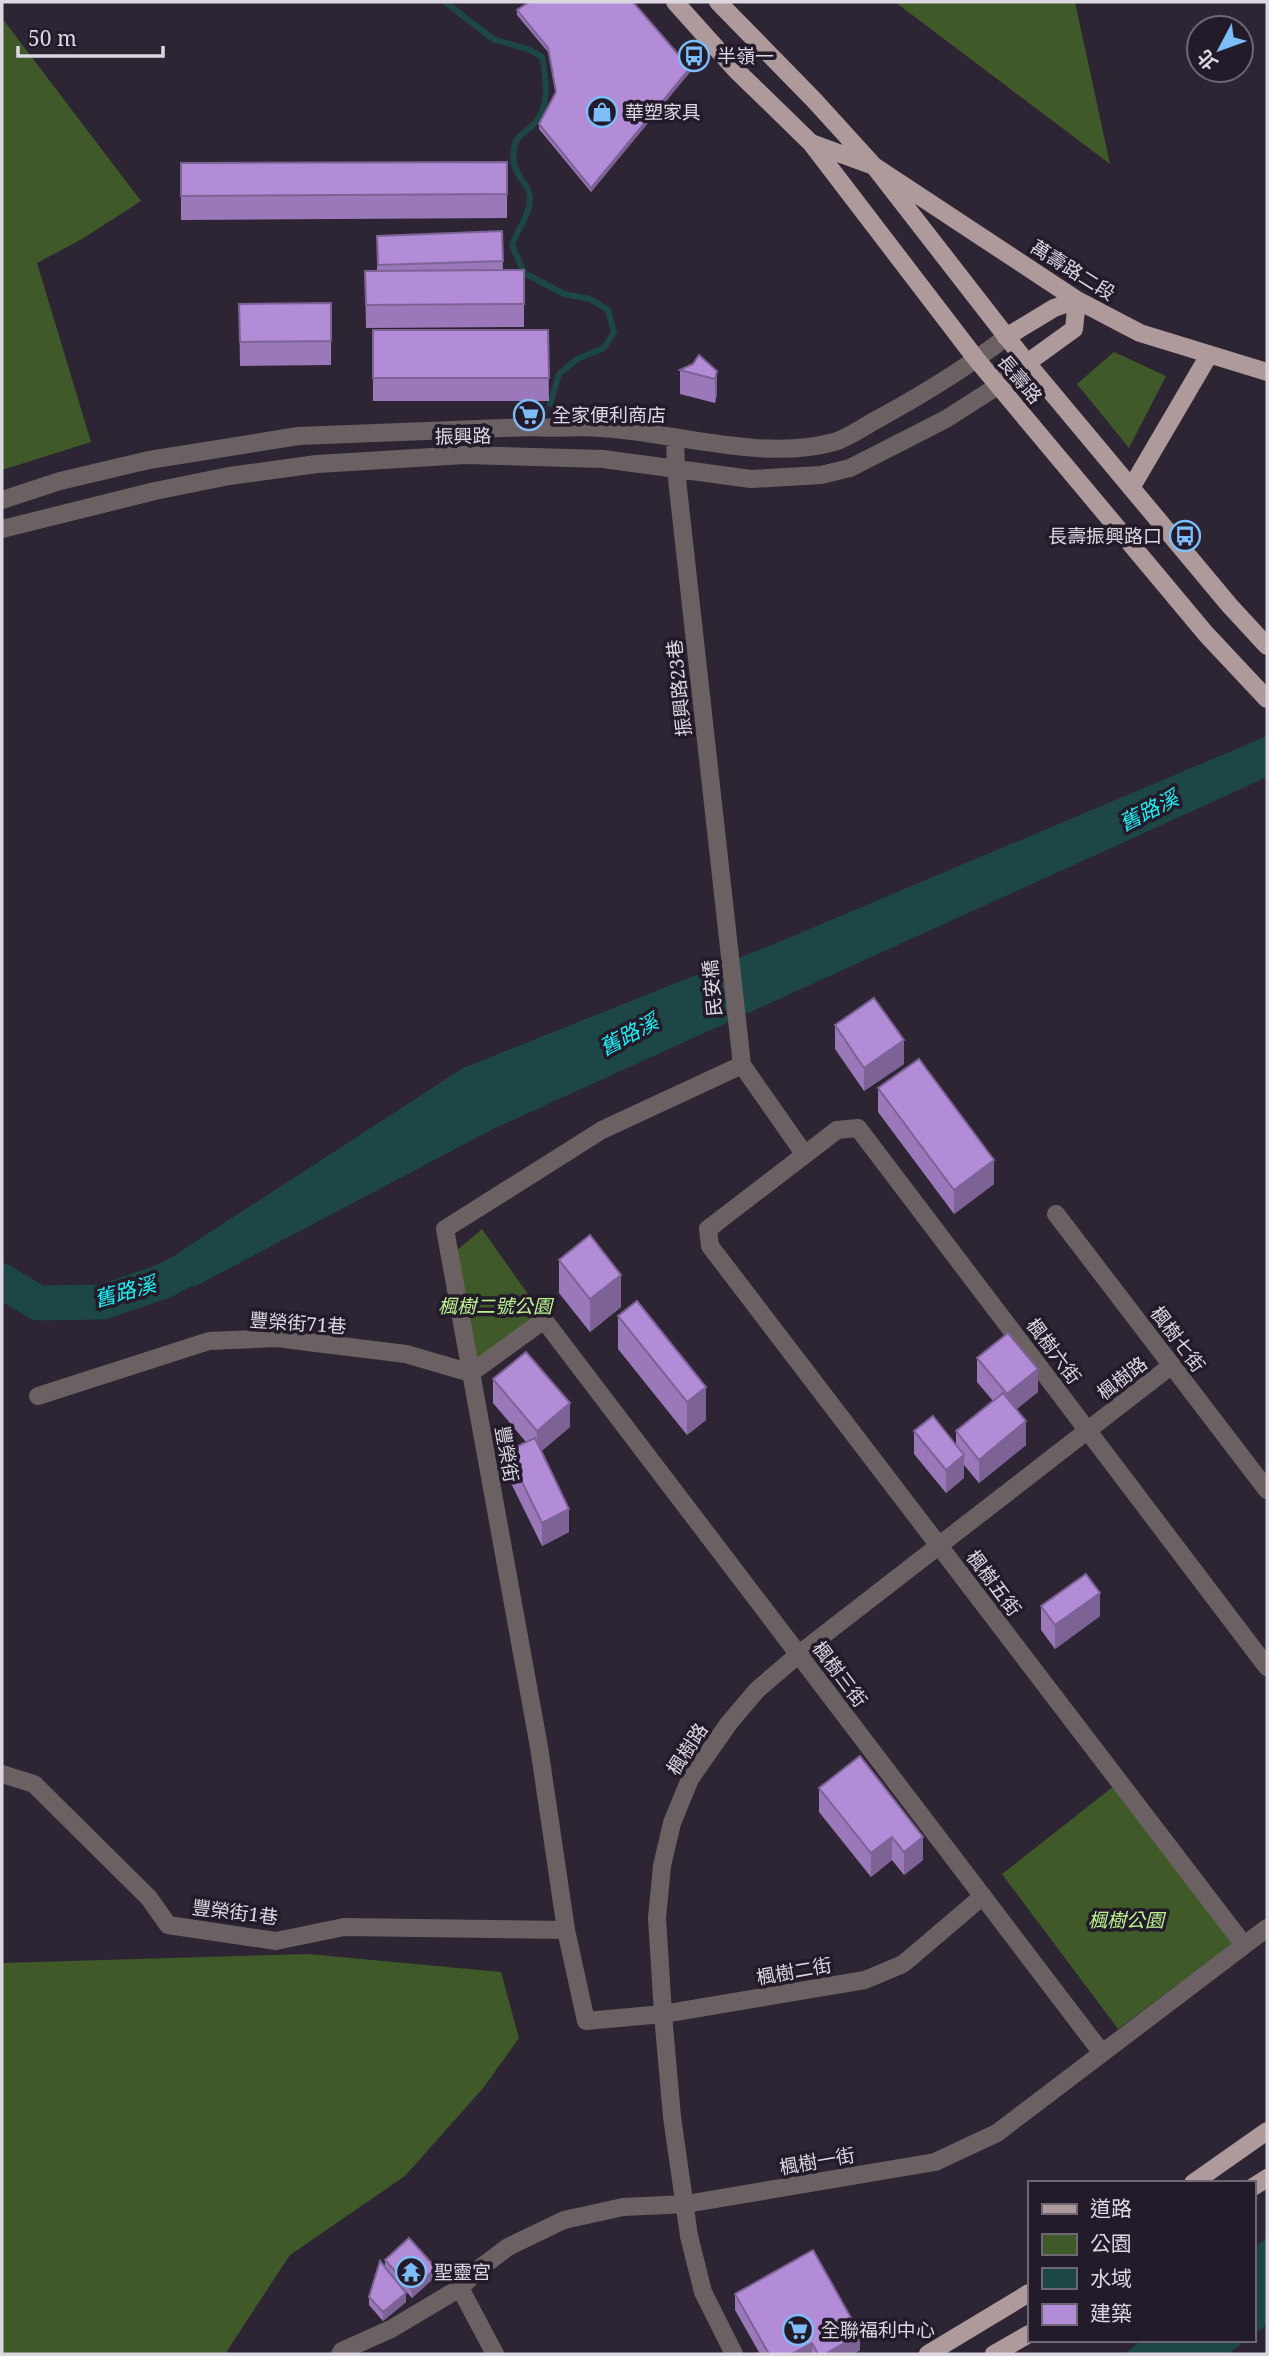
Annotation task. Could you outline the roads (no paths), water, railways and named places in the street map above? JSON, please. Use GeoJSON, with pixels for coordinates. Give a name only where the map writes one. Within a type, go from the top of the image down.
{"type":"FeatureCollection","features":[{"type":"Feature","properties":{"kind":"main road","name":"萬壽路二段"},"geometry":{"type":"LineString","coordinates":[[675,2],[736,70],[811,143],[874,166],[1077,300],[1140,333],[1267,372]]}},
{"type":"Feature","properties":{"kind":"main road","name":"萬壽路二段"},"geometry":{"type":"LineString","coordinates":[[718,2],[874,166]]}},
{"type":"Feature","properties":{"kind":"main road","name":"長壽路"},"geometry":{"type":"LineString","coordinates":[[811,143],[977,360],[1206,634],[1267,699]]}},
{"type":"Feature","properties":{"kind":"main road","name":"長壽路"},"geometry":{"type":"LineString","coordinates":[[874,166],[1027,363],[1230,607],[1267,646]]}},
{"type":"Feature","properties":{"kind":"main road"},"geometry":{"type":"LineString","coordinates":[[1006,337],[1054,308],[1077,300],[1074,329],[1027,363]]}},
{"type":"Feature","properties":{"kind":"main road"},"geometry":{"type":"LineString","coordinates":[[1131,488],[1209,355]]}},
{"type":"Feature","properties":{"kind":"main road"},"geometry":{"type":"LineString","coordinates":[[1196,2181],[1267,2132]]}},
{"type":"Feature","properties":{"kind":"main road"},"geometry":{"type":"LineString","coordinates":[[928,2354],[1028,2294]]}},
{"type":"Feature","properties":{"kind":"main road"},"geometry":{"type":"LineString","coordinates":[[994,2354],[1028,2334]]}},
{"type":"Feature","properties":{"kind":"street","name":"振興路"},"geometry":{"type":"LineString","coordinates":[[2,500],[60,481],[149,460],[298,436],[531,426],[556,429],[600,428],[764,449],[817,446],[836,442],[925,393],[977,360],[1006,337]]}},
{"type":"Feature","properties":{"kind":"street","name":"振興路"},"geometry":{"type":"LineString","coordinates":[[2,529],[155,491],[229,476],[317,464],[466,456],[603,459],[751,479],[821,475],[850,468],[946,419],[999,385],[1027,363]]}},
{"type":"Feature","properties":{"kind":"street","name":"振興路23巷"},"geometry":{"type":"LineString","coordinates":[[675,437],[676,470],[728,934]]}},
{"type":"Feature","properties":{"kind":"street","name":"民安橋"},"geometry":{"type":"LineString","coordinates":[[728,934],[741,1065]]}},
{"type":"Feature","properties":{"kind":"street"},"geometry":{"type":"LineString","coordinates":[[741,1065],[805,1155]]}},
{"type":"Feature","properties":{"kind":"street","name":"豐榮街"},"geometry":{"type":"LineString","coordinates":[[586,2021],[566,1930],[539,1747],[446,1229],[602,1130],[741,1065]]}},
{"type":"Feature","properties":{"kind":"street","name":"楓樹六街"},"geometry":{"type":"LineString","coordinates":[[805,1155],[837,1130],[858,1128],[1267,1667]]}},
{"type":"Feature","properties":{"kind":"street","name":"楓樹五街"},"geometry":{"type":"LineString","coordinates":[[805,1155],[708,1229],[710,1246],[1244,1945]]}},
{"type":"Feature","properties":{"kind":"street","name":"楓樹七街"},"geometry":{"type":"LineString","coordinates":[[1056,1214],[1267,1490]]}},
{"type":"Feature","properties":{"kind":"street","name":"楓樹三街"},"geometry":{"type":"LineString","coordinates":[[471,1373],[544,1320],[1102,2053]]}},
{"type":"Feature","properties":{"kind":"street","name":"豐榮街71巷"},"geometry":{"type":"LineString","coordinates":[[38,1396],[209,1341],[278,1338],[406,1354],[471,1373]]}},
{"type":"Feature","properties":{"kind":"street","name":"楓樹路"},"geometry":{"type":"LineString","coordinates":[[734,2354],[704,2292],[690,2236],[672,2116],[663,2014],[657,1918],[662,1866],[672,1823],[690,1779],[729,1723],[757,1690],[799,1654],[1172,1365]]}},
{"type":"Feature","properties":{"kind":"street","name":"豐榮街1巷"},"geometry":{"type":"LineString","coordinates":[[2,1774],[34,1784],[149,1898],[168,1925],[276,1941],[344,1927],[566,1930]]}},
{"type":"Feature","properties":{"kind":"street","name":"楓樹二街"},"geometry":{"type":"LineString","coordinates":[[586,2021],[663,2014],[865,1980],[903,1964],[983,1896]]}},
{"type":"Feature","properties":{"kind":"street","name":"楓樹一街"},"geometry":{"type":"LineString","coordinates":[[340,2354],[383,2334],[460,2288],[479,2269],[508,2247],[564,2220],[623,2207],[686,2204],[935,2162],[997,2133],[1267,1928]]}},
{"type":"Feature","properties":{"kind":"street"},"geometry":{"type":"LineString","coordinates":[[460,2288],[495,2354]]}},
{"type":"Feature","properties":{"kind":"water"},"geometry":{"type":"Polygon","coordinates":[[[1267,736],[1267,777],[493,1129],[194,1287],[178,1253],[463,1068],[774,944],[1267,736]]]}},
{"type":"Feature","properties":{"kind":"water"},"geometry":{"type":"Polygon","coordinates":[[[1267,2238],[1267,2324],[1255,2333],[1255,2247],[1267,2238]]]}},
{"type":"Feature","properties":{"kind":"water"},"geometry":{"type":"Polygon","coordinates":[[[1139,2342],[1243,2342],[1228,2354],[1124,2354],[1139,2342]]]}},
{"type":"Feature","properties":{"kind":"waterway"},"geometry":{"type":"LineString","coordinates":[[445,2],[493,39],[530,50],[542,57],[546,83],[543,109],[534,124],[516,141],[513,154],[516,170],[527,187],[530,199],[526,217],[512,245],[524,273],[564,294],[590,299],[608,310],[614,332],[604,348],[577,359],[559,374],[550,404]]}},
{"type":"Feature","properties":{"kind":"waterway","name":"舊路溪"},"geometry":{"type":"LineString","coordinates":[[2,1281],[38,1303],[103,1302],[164,1281],[228,1247]]}},
{"type":"Feature","properties":{"kind":"place","name":"半嶺一"},"geometry":{"type":"Point","coordinates":[694,56]}},
{"type":"Feature","properties":{"kind":"place","name":"華塑家具"},"geometry":{"type":"Point","coordinates":[602,112]}},
{"type":"Feature","properties":{"kind":"place","name":"全家便利商店"},"geometry":{"type":"Point","coordinates":[529,415]}},
{"type":"Feature","properties":{"kind":"place","name":"長壽振興路口"},"geometry":{"type":"Point","coordinates":[1185,536]}},
{"type":"Feature","properties":{"kind":"place","name":"聖靈宮"},"geometry":{"type":"Point","coordinates":[411,2272]}},
{"type":"Feature","properties":{"kind":"place","name":"全聯福利中心"},"geometry":{"type":"Point","coordinates":[798,2330]}},
{"type":"Feature","properties":{"kind":"park label","name":"楓樹二號公園"},"geometry":{"type":"Point","coordinates":[495,1306]}},
{"type":"Feature","properties":{"kind":"park label","name":"楓樹公園"},"geometry":{"type":"Point","coordinates":[1126,1920]}}]}
